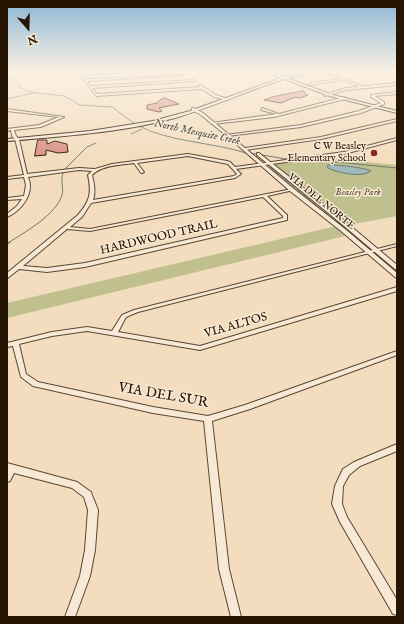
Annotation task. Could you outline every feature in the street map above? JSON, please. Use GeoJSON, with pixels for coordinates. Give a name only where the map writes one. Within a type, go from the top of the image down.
{"type":"FeatureCollection","features":[{"type":"Feature","properties":{"kind":"main road"},"geometry":{"type":"LineString","coordinates":[[7,139],[126,126],[162,119],[195,110],[220,100]]}},
{"type":"Feature","properties":{"kind":"main road"},"geometry":{"type":"LineString","coordinates":[[346,100],[397,111]]}},
{"type":"Feature","properties":{"kind":"street"},"geometry":{"type":"LineString","coordinates":[[213,123],[280,115],[338,100]]}},
{"type":"Feature","properties":{"kind":"street"},"geometry":{"type":"LineString","coordinates":[[228,135],[297,126],[360,112],[383,102],[380,100]]}},
{"type":"Feature","properties":{"kind":"street"},"geometry":{"type":"LineString","coordinates":[[262,109],[280,115]]}},
{"type":"Feature","properties":{"kind":"street"},"geometry":{"type":"LineString","coordinates":[[7,110],[63,117],[40,126],[7,130]]}},
{"type":"Feature","properties":{"kind":"street","name":"VIA DEL NORTE"},"geometry":{"type":"LineString","coordinates":[[195,110],[219,122],[235,135],[262,164],[397,276]]}},
{"type":"Feature","properties":{"kind":"street","name":"VIA DEL NORTE"},"geometry":{"type":"LineString","coordinates":[[195,110],[269,163],[397,268]]}},
{"type":"Feature","properties":{"kind":"street"},"geometry":{"type":"LineString","coordinates":[[249,150],[321,138],[397,120]]}},
{"type":"Feature","properties":{"kind":"street"},"geometry":{"type":"LineString","coordinates":[[7,216],[17,209],[26,197],[28,185],[17,138],[17,129]]}},
{"type":"Feature","properties":{"kind":"street"},"geometry":{"type":"LineString","coordinates":[[12,130],[14,136],[17,138]]}},
{"type":"Feature","properties":{"kind":"street"},"geometry":{"type":"LineString","coordinates":[[234,168],[351,152],[397,139]]}},
{"type":"Feature","properties":{"kind":"street"},"geometry":{"type":"LineString","coordinates":[[7,276],[80,216],[90,202],[93,189],[90,175],[95,170],[105,166],[195,155],[226,162],[239,174],[235,177],[90,202]]}},
{"type":"Feature","properties":{"kind":"street"},"geometry":{"type":"LineString","coordinates":[[135,162],[142,172]]}},
{"type":"Feature","properties":{"kind":"street"},"geometry":{"type":"LineString","coordinates":[[7,178],[79,169],[95,170]]}},
{"type":"Feature","properties":{"kind":"street"},"geometry":{"type":"LineString","coordinates":[[66,228],[90,230],[292,190]]}},
{"type":"Feature","properties":{"kind":"street","name":"HARDWOOD TRAIL"},"geometry":{"type":"LineString","coordinates":[[19,267],[47,270],[85,265],[285,219],[285,216],[264,196]]}},
{"type":"Feature","properties":{"kind":"street"},"geometry":{"type":"LineString","coordinates":[[7,199],[26,197]]}},
{"type":"Feature","properties":{"kind":"street"},"geometry":{"type":"LineString","coordinates":[[114,334],[124,316],[136,311],[375,249],[397,245]]}},
{"type":"Feature","properties":{"kind":"street","name":"VIA ALTOS"},"geometry":{"type":"LineString","coordinates":[[7,345],[72,330],[87,329],[200,348],[397,289]]}},
{"type":"Feature","properties":{"kind":"street","name":"VIA DEL SUR"},"geometry":{"type":"LineString","coordinates":[[16,343],[23,375],[36,384],[153,410],[208,419],[247,407],[397,353]]}},
{"type":"Feature","properties":{"kind":"street"},"geometry":{"type":"LineString","coordinates":[[208,419],[224,569],[236,617]]}},
{"type":"Feature","properties":{"kind":"street"},"geometry":{"type":"LineString","coordinates":[[397,447],[357,464],[346,472],[339,486],[337,504],[343,519],[397,610]]}},
{"type":"Feature","properties":{"kind":"street"},"geometry":{"type":"LineString","coordinates":[[7,478],[10,468],[74,485],[88,495],[93,510],[90,550],[85,576],[70,617]]}},
{"type":"Feature","properties":{"kind":"green space","name":"Beasley Park"},"geometry":{"type":"Polygon","coordinates":[[[335,159],[397,165],[397,216],[349,225],[275,165],[308,160],[335,159]]]}},
{"type":"Feature","properties":{"kind":"green space"},"geometry":{"type":"Polygon","coordinates":[[[335,227],[345,236],[7,318],[7,303],[335,227]]]}},
{"type":"Feature","properties":{"kind":"water"},"geometry":{"type":"Polygon","coordinates":[[[328,165],[350,166],[371,171],[361,174],[350,174],[332,170],[328,168],[328,165]]]}},
{"type":"Feature","properties":{"kind":"building"},"geometry":{"type":"Polygon","coordinates":[[[160,100],[170,100],[179,104],[159,108],[162,111],[159,112],[147,109],[147,105],[157,103],[160,100]]]}},
{"type":"Feature","properties":{"kind":"building"},"geometry":{"type":"Polygon","coordinates":[[[265,100],[288,100],[281,103],[265,100]]]}},
{"type":"Feature","properties":{"kind":"building"},"geometry":{"type":"Polygon","coordinates":[[[38,140],[47,140],[47,144],[55,141],[67,144],[68,152],[58,153],[46,150],[46,155],[35,156],[38,140]]]}},
{"type":"Feature","properties":{"kind":"waterway","name":"North Mesquite Creek"},"geometry":{"type":"LineString","coordinates":[[71,100],[80,105],[112,107],[135,124]]}},
{"type":"Feature","properties":{"kind":"waterway","name":"North Mesquite Creek"},"geometry":{"type":"LineString","coordinates":[[139,126],[177,139],[219,146],[246,153]]}},
{"type":"Feature","properties":{"kind":"waterway"},"geometry":{"type":"LineString","coordinates":[[131,134],[142,129]]}},
{"type":"Feature","properties":{"kind":"waterway"},"geometry":{"type":"LineString","coordinates":[[65,169],[87,147],[96,143]]}},
{"type":"Feature","properties":{"kind":"waterway","name":"North Mesquite Creek"},"geometry":{"type":"LineString","coordinates":[[250,153],[292,160]]}},
{"type":"Feature","properties":{"kind":"waterway","name":"North Mesquite Creek"},"geometry":{"type":"LineString","coordinates":[[295,161],[336,162],[397,168]]}},
{"type":"Feature","properties":{"kind":"waterway"},"geometry":{"type":"LineString","coordinates":[[270,167],[333,219]]}},
{"type":"Feature","properties":{"kind":"waterway"},"geometry":{"type":"LineString","coordinates":[[8,243],[47,216],[59,202],[63,190],[63,173]]}},
{"type":"Feature","properties":{"kind":"place","name":"C W Beasley Elementary School"},"geometry":{"type":"Point","coordinates":[374,153]}}]}
